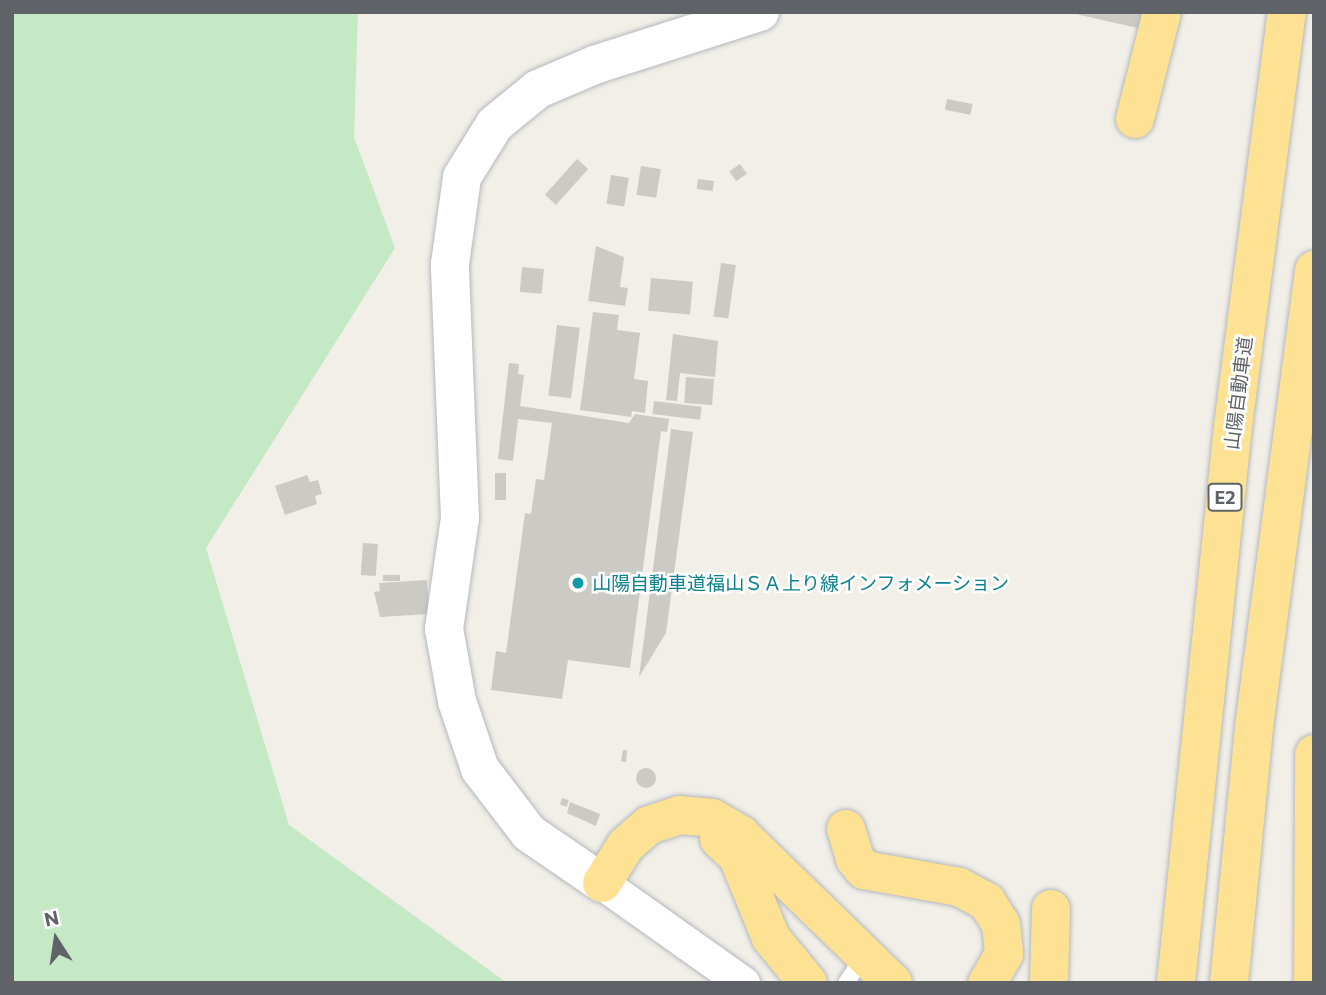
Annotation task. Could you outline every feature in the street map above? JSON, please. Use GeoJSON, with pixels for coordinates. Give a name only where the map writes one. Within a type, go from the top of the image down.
{"type":"FeatureCollection","features":[{"type":"Feature","properties":{"kind":"highway"},"geometry":{"type":"LineString","coordinates":[[1135,119],[1162,12]]}},
{"type":"Feature","properties":{"kind":"highway","name":"山陽自動車道"},"geometry":{"type":"LineString","coordinates":[[1176,983],[1233,426],[1287,12]]}},
{"type":"Feature","properties":{"kind":"highway"},"geometry":{"type":"LineString","coordinates":[[1229,983],[1254,727],[1314,270]]}},
{"type":"Feature","properties":{"kind":"highway"},"geometry":{"type":"LineString","coordinates":[[1313,983],[1314,754]]}},
{"type":"Feature","properties":{"kind":"highway"},"geometry":{"type":"LineString","coordinates":[[601,883],[626,845],[649,825],[679,815],[712,818],[741,835],[892,983]]}},
{"type":"Feature","properties":{"kind":"highway"},"geometry":{"type":"LineString","coordinates":[[601,883],[652,834],[684,828],[715,836],[738,857],[771,938],[808,983]]}},
{"type":"Feature","properties":{"kind":"highway"},"geometry":{"type":"LineString","coordinates":[[846,829],[855,859],[864,870],[959,887],[987,902],[1001,924],[1004,945],[998,970],[987,983]]}},
{"type":"Feature","properties":{"kind":"highway"},"geometry":{"type":"LineString","coordinates":[[1049,983],[1051,909]]}},
{"type":"Feature","properties":{"kind":"street"},"geometry":{"type":"LineString","coordinates":[[743,983],[529,833],[480,769],[457,701],[444,629],[460,518],[450,264],[462,177],[495,124],[538,89],[597,64],[760,12]]}},
{"type":"Feature","properties":{"kind":"lane"},"geometry":{"type":"LineString","coordinates":[[845,983],[856,968],[852,942]]}},
{"type":"Feature","properties":{"kind":"green space"},"geometry":{"type":"Polygon","coordinates":[[[12,12],[358,12],[354,137],[395,248],[206,548],[289,825],[507,983],[12,983],[12,12]]]}},
{"type":"Feature","properties":{"kind":"building"},"geometry":{"type":"Polygon","coordinates":[[[1067,12],[1145,12],[1142,29],[1067,12]]]}},
{"type":"Feature","properties":{"kind":"building"},"geometry":{"type":"Polygon","coordinates":[[[947,99],[973,104],[970,115],[945,110],[947,99]]]}},
{"type":"Feature","properties":{"kind":"building"},"geometry":{"type":"Polygon","coordinates":[[[577,159],[588,169],[556,205],[545,195],[577,159]]]}},
{"type":"Feature","properties":{"kind":"building"},"geometry":{"type":"Polygon","coordinates":[[[740,164],[747,174],[736,181],[729,171],[740,164]]]}},
{"type":"Feature","properties":{"kind":"building"},"geometry":{"type":"Polygon","coordinates":[[[641,166],[661,169],[656,198],[636,195],[641,166]]]}},
{"type":"Feature","properties":{"kind":"building"},"geometry":{"type":"Polygon","coordinates":[[[611,175],[629,178],[624,206],[606,204],[611,175]]]}},
{"type":"Feature","properties":{"kind":"building"},"geometry":{"type":"Polygon","coordinates":[[[698,179],[714,181],[713,191],[697,189],[698,179]]]}},
{"type":"Feature","properties":{"kind":"building"},"geometry":{"type":"Polygon","coordinates":[[[596,246],[624,257],[620,287],[628,288],[625,306],[588,301],[596,246]]]}},
{"type":"Feature","properties":{"kind":"building"},"geometry":{"type":"Polygon","coordinates":[[[721,263],[736,265],[728,319],[713,316],[721,263]]]}},
{"type":"Feature","properties":{"kind":"building"},"geometry":{"type":"Polygon","coordinates":[[[522,267],[544,269],[542,294],[520,292],[522,267]]]}},
{"type":"Feature","properties":{"kind":"building"},"geometry":{"type":"Polygon","coordinates":[[[651,278],[693,282],[690,315],[648,311],[651,278]]]}},
{"type":"Feature","properties":{"kind":"building"},"geometry":{"type":"Polygon","coordinates":[[[593,312],[619,315],[617,330],[640,333],[634,379],[648,381],[645,413],[632,411],[631,417],[580,410],[593,312]]]}},
{"type":"Feature","properties":{"kind":"building"},"geometry":{"type":"Polygon","coordinates":[[[557,325],[580,328],[571,398],[548,395],[557,325]]]}},
{"type":"Feature","properties":{"kind":"building"},"geometry":{"type":"Polygon","coordinates":[[[673,334],[718,341],[715,377],[680,373],[677,401],[666,400],[673,334]]]}},
{"type":"Feature","properties":{"kind":"building","name":"山陽自動車道福山ＳＡ上り線インフォメーション"},"geometry":{"type":"Polygon","coordinates":[[[509,363],[519,364],[518,374],[524,375],[520,406],[629,423],[635,414],[669,419],[667,432],[661,431],[630,668],[568,660],[562,699],[491,690],[496,651],[506,653],[525,513],[531,514],[536,479],[544,480],[552,423],[518,419],[513,461],[498,459],[509,363]]]}},
{"type":"Feature","properties":{"kind":"building"},"geometry":{"type":"Polygon","coordinates":[[[686,377],[714,379],[712,405],[684,403],[686,377]]]}},
{"type":"Feature","properties":{"kind":"building"},"geometry":{"type":"Polygon","coordinates":[[[654,401],[702,407],[700,420],[652,414],[654,401]]]}},
{"type":"Feature","properties":{"kind":"building"},"geometry":{"type":"Polygon","coordinates":[[[671,429],[693,432],[666,633],[639,677],[671,429]]]}},
{"type":"Feature","properties":{"kind":"building"},"geometry":{"type":"Polygon","coordinates":[[[495,473],[506,473],[506,500],[495,500],[495,473]]]}},
{"type":"Feature","properties":{"kind":"building"},"geometry":{"type":"Polygon","coordinates":[[[307,475],[310,482],[318,480],[322,494],[315,496],[317,504],[285,515],[275,486],[307,475]]]}},
{"type":"Feature","properties":{"kind":"building"},"geometry":{"type":"Polygon","coordinates":[[[363,543],[378,544],[376,576],[361,575],[363,543]]]}},
{"type":"Feature","properties":{"kind":"building"},"geometry":{"type":"Polygon","coordinates":[[[383,575],[400,575],[400,581],[383,581],[383,575]]]}},
{"type":"Feature","properties":{"kind":"building"},"geometry":{"type":"Polygon","coordinates":[[[427,580],[429,614],[380,617],[374,592],[380,591],[379,583],[427,580]]]}},
{"type":"Feature","properties":{"kind":"building"},"geometry":{"type":"Polygon","coordinates":[[[623,750],[627,750],[626,762],[621,761],[623,750]]]}},
{"type":"Feature","properties":{"kind":"building"},"geometry":{"type":"Polygon","coordinates":[[[646,768],[653,771],[656,778],[653,785],[646,788],[639,785],[636,778],[639,771],[646,768]]]}},
{"type":"Feature","properties":{"kind":"building"},"geometry":{"type":"Polygon","coordinates":[[[562,798],[569,800],[567,807],[560,805],[562,798]]]}},
{"type":"Feature","properties":{"kind":"building"},"geometry":{"type":"Polygon","coordinates":[[[570,802],[600,814],[596,826],[567,813],[570,802]]]}},
{"type":"Feature","properties":{"kind":"place","name":"山陽自動車道福山ＳＡ上り線インフォメーション"},"geometry":{"type":"Point","coordinates":[578,583]}}]}
